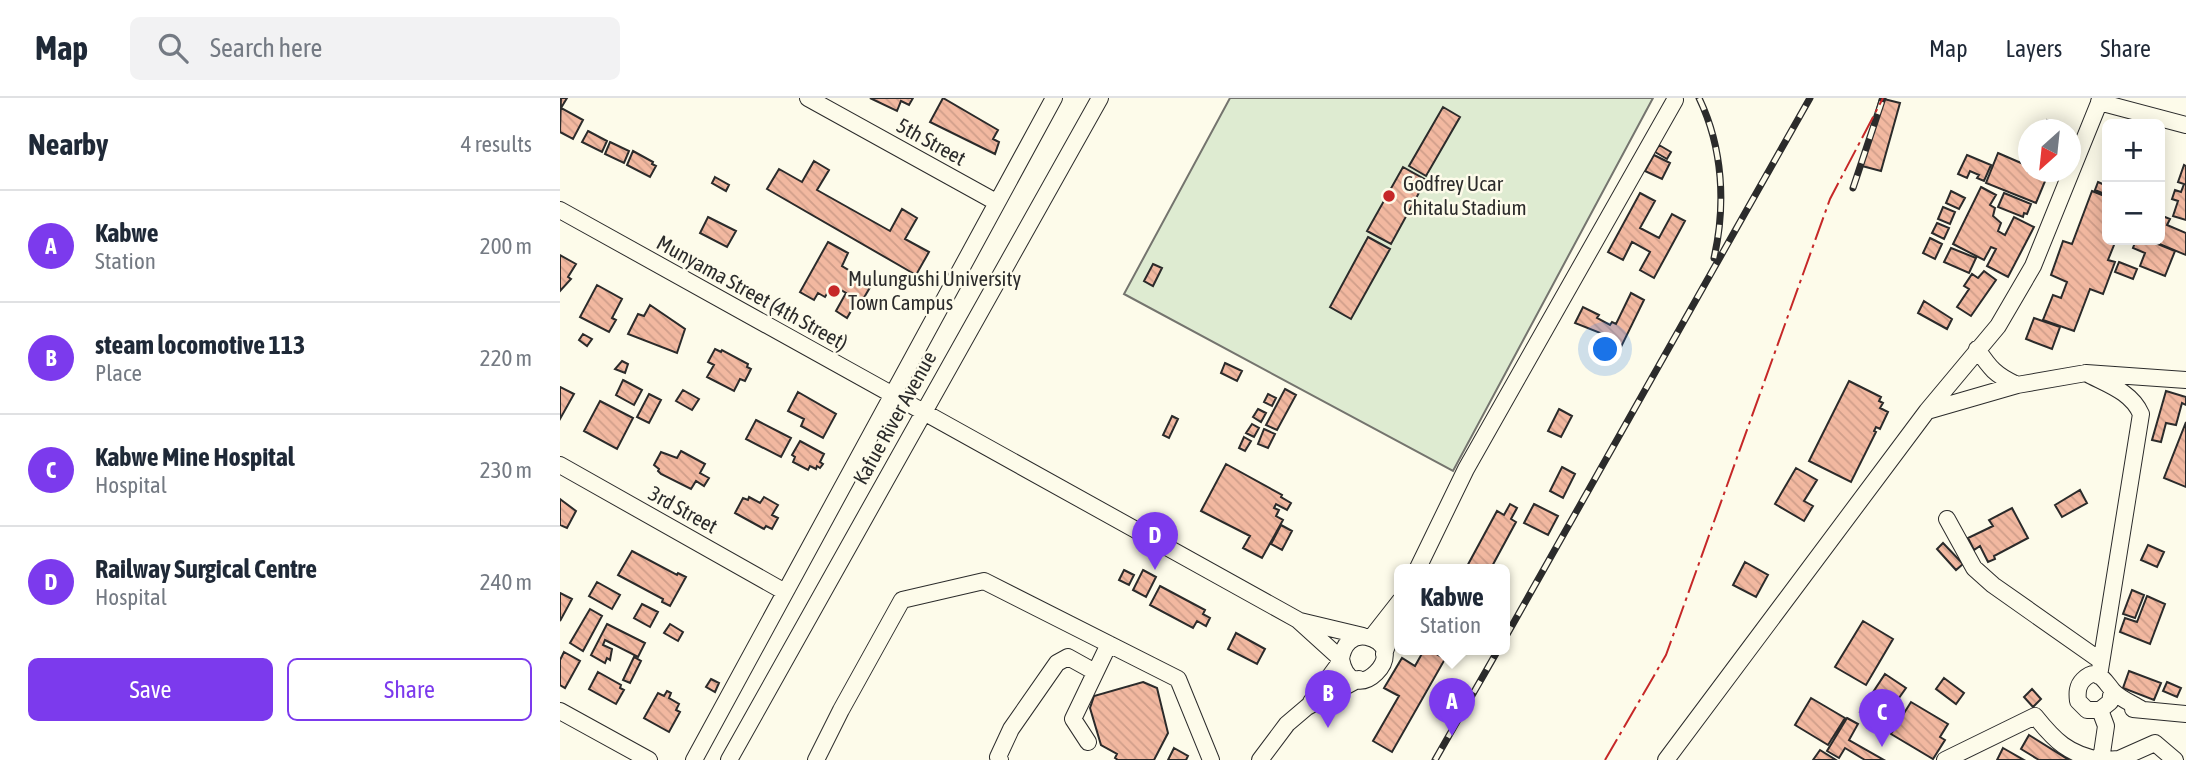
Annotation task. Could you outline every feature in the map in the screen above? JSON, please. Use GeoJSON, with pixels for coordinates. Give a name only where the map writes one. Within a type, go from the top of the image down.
{"type":"FeatureCollection","features":[{"type":"Feature","properties":{"kind":"street","name":"5th Street"},"geometry":{"type":"LineString","coordinates":[[808,98],[996,202]]}},
{"type":"Feature","properties":{"kind":"street","name":"Kafue River Avenue"},"geometry":{"type":"LineString","coordinates":[[694,760],[1054,98]]}},
{"type":"Feature","properties":{"kind":"street","name":"Kafue River Avenue"},"geometry":{"type":"LineString","coordinates":[[734,758],[923,412],[1100,98]]}},
{"type":"Feature","properties":{"kind":"street"},"geometry":{"type":"LineString","coordinates":[[1420,564],[1466,469],[1675,100]]}},
{"type":"Feature","properties":{"kind":"street"},"geometry":{"type":"LineString","coordinates":[[1665,760],[1927,411],[1998,326],[2033,266],[2100,100],[2186,125]]}},
{"type":"Feature","properties":{"kind":"street","name":"Munyama Street (4th Street)"},"geometry":{"type":"LineString","coordinates":[[560,210],[1298,620]]}},
{"type":"Feature","properties":{"kind":"street"},"geometry":{"type":"LineString","coordinates":[[1977,349],[1991,369],[2017,385]]}},
{"type":"Feature","properties":{"kind":"street"},"geometry":{"type":"LineString","coordinates":[[1927,411],[2017,385],[2085,373],[2186,380]]}},
{"type":"Feature","properties":{"kind":"street"},"geometry":{"type":"LineString","coordinates":[[2085,373],[2122,392],[2136,403],[2141,414],[2100,668],[2081,681],[2077,694],[2082,707],[2093,711],[2141,709],[2186,714]]}},
{"type":"Feature","properties":{"kind":"street","name":"3rd Street"},"geometry":{"type":"LineString","coordinates":[[560,465],[785,592]]}},
{"type":"Feature","properties":{"kind":"street"},"geometry":{"type":"LineString","coordinates":[[1947,519],[1974,568],[2100,668],[2112,690],[2141,709]]}},
{"type":"Feature","properties":{"kind":"street"},"geometry":{"type":"LineString","coordinates":[[816,760],[841,709],[902,600],[984,581],[1178,679],[1211,760]]}},
{"type":"Feature","properties":{"kind":"street"},"geometry":{"type":"LineString","coordinates":[[1307,707],[1341,660],[1345,645],[1357,637],[1368,637],[1394,607]]}},
{"type":"Feature","properties":{"kind":"street"},"geometry":{"type":"LineString","coordinates":[[1298,620],[1368,637],[1381,647],[1384,654]]}},
{"type":"Feature","properties":{"kind":"street"},"geometry":{"type":"LineString","coordinates":[[1298,620],[1341,660],[1347,673],[1359,679]]}},
{"type":"Feature","properties":{"kind":"street"},"geometry":{"type":"LineString","coordinates":[[1260,760],[1287,724],[1307,707],[1359,679],[1373,677],[1378,673],[1394,625]]}},
{"type":"Feature","properties":{"kind":"street"},"geometry":{"type":"LineString","coordinates":[[1088,742],[1073,719],[1109,644]]}},
{"type":"Feature","properties":{"kind":"street"},"geometry":{"type":"LineString","coordinates":[[1000,760],[998,757],[1011,729],[1057,663],[1068,657],[1095,672]]}},
{"type":"Feature","properties":{"kind":"street"},"geometry":{"type":"LineString","coordinates":[[2103,709],[2110,702],[2112,690]]}},
{"type":"Feature","properties":{"kind":"street"},"geometry":{"type":"LineString","coordinates":[[2102,760],[2106,726],[2103,709]]}},
{"type":"Feature","properties":{"kind":"street"},"geometry":{"type":"LineString","coordinates":[[560,711],[649,760]]}},
{"type":"Feature","properties":{"kind":"street"},"geometry":{"type":"LineString","coordinates":[[1945,760],[2035,716],[2056,742],[2082,757],[2119,759],[2155,743],[2175,760]]}},
{"type":"Feature","properties":{"kind":"street"},"geometry":{"type":"LineString","coordinates":[[708,734],[734,758]]}},
{"type":"Feature","properties":{"kind":"green space","name":"Godfrey Ucar Chitalu Stadium"},"geometry":{"type":"Polygon","coordinates":[[[1230,98],[1653,98],[1453,471],[1124,294],[1230,98]]]}},
{"type":"Feature","properties":{"kind":"building"},"geometry":{"type":"Polygon","coordinates":[[[561,98],[567,98],[561,108],[583,120],[573,139],[560,132],[561,98]]]}},
{"type":"Feature","properties":{"kind":"building"},"geometry":{"type":"Polygon","coordinates":[[[870,98],[913,98],[909,105],[901,101],[897,111],[870,98]]]}},
{"type":"Feature","properties":{"kind":"building"},"geometry":{"type":"Polygon","coordinates":[[[943,98],[998,130],[993,139],[999,142],[995,154],[930,122],[943,98]]]}},
{"type":"Feature","properties":{"kind":"building"},"geometry":{"type":"Polygon","coordinates":[[[1880,98],[1900,103],[1881,171],[1862,166],[1880,98]]]}},
{"type":"Feature","properties":{"kind":"building"},"geometry":{"type":"Polygon","coordinates":[[[1443,107],[1460,117],[1426,176],[1409,166],[1443,107]]]}},
{"type":"Feature","properties":{"kind":"building"},"geometry":{"type":"Polygon","coordinates":[[[588,131],[607,141],[602,152],[582,142],[588,131]]]}},
{"type":"Feature","properties":{"kind":"building"},"geometry":{"type":"Polygon","coordinates":[[[610,142],[629,151],[624,163],[605,154],[610,142]]]}},
{"type":"Feature","properties":{"kind":"building"},"geometry":{"type":"Polygon","coordinates":[[[1659,145],[1671,152],[1667,159],[1655,152],[1659,145]]]}},
{"type":"Feature","properties":{"kind":"building"},"geometry":{"type":"Polygon","coordinates":[[[633,151],[656,166],[650,177],[627,165],[633,151]]]}},
{"type":"Feature","properties":{"kind":"building"},"geometry":{"type":"Polygon","coordinates":[[[1998,153],[2018,162],[2018,182],[2045,182],[2036,203],[1986,183],[1998,153]]]}},
{"type":"Feature","properties":{"kind":"building"},"geometry":{"type":"Polygon","coordinates":[[[1654,155],[1670,163],[1662,179],[1645,171],[1654,155]]]}},
{"type":"Feature","properties":{"kind":"building"},"geometry":{"type":"Polygon","coordinates":[[[1967,155],[1991,165],[1984,181],[1970,171],[1967,178],[1958,174],[1967,155]]]}},
{"type":"Feature","properties":{"kind":"building"},"geometry":{"type":"Polygon","coordinates":[[[814,161],[829,170],[817,190],[890,231],[902,209],[917,218],[905,239],[929,252],[916,275],[767,189],[779,169],[802,182],[814,161]]]}},
{"type":"Feature","properties":{"kind":"building"},"geometry":{"type":"Polygon","coordinates":[[[2184,165],[2186,220],[2173,216],[2178,201],[2172,199],[2175,190],[2181,192],[2184,184],[2178,182],[2184,165]]]}},
{"type":"Feature","properties":{"kind":"building"},"geometry":{"type":"Polygon","coordinates":[[[1403,167],[1426,180],[1391,244],[1367,231],[1403,167]]]}},
{"type":"Feature","properties":{"kind":"building"},"geometry":{"type":"Polygon","coordinates":[[[715,177],[729,185],[726,191],[712,183],[715,177]]]}},
{"type":"Feature","properties":{"kind":"building"},"geometry":{"type":"Polygon","coordinates":[[[2098,182],[2102,184],[2102,193],[2095,190],[2098,182]]]}},
{"type":"Feature","properties":{"kind":"building"},"geometry":{"type":"Polygon","coordinates":[[[1981,187],[1996,195],[1990,205],[1995,208],[1993,216],[2001,223],[1998,231],[2005,235],[2014,217],[2034,227],[2008,277],[1987,266],[1996,249],[1991,247],[1984,260],[1953,244],[1981,187]]]}},
{"type":"Feature","properties":{"kind":"building"},"geometry":{"type":"Polygon","coordinates":[[[1951,191],[1965,198],[1959,209],[1946,203],[1951,191]]]}},
{"type":"Feature","properties":{"kind":"building"},"geometry":{"type":"Polygon","coordinates":[[[2092,191],[2102,195],[2102,245],[2114,245],[2108,260],[2115,262],[2103,294],[2090,289],[2074,331],[2043,320],[2053,295],[2061,298],[2067,282],[2051,275],[2063,241],[2072,244],[2092,191]]]}},
{"type":"Feature","properties":{"kind":"building"},"geometry":{"type":"Polygon","coordinates":[[[1640,193],[1655,201],[1640,228],[1659,238],[1672,214],[1685,221],[1654,278],[1640,270],[1650,252],[1632,242],[1623,260],[1608,252],[1640,193]]]}},
{"type":"Feature","properties":{"kind":"building"},"geometry":{"type":"Polygon","coordinates":[[[2004,193],[2031,204],[2027,214],[2024,213],[2023,217],[1998,207],[2004,193]]]}},
{"type":"Feature","properties":{"kind":"building"},"geometry":{"type":"Polygon","coordinates":[[[1943,207],[1955,212],[1950,224],[1938,219],[1943,207]]]}},
{"type":"Feature","properties":{"kind":"building"},"geometry":{"type":"Polygon","coordinates":[[[708,217],[736,231],[727,247],[700,233],[708,217]]]}},
{"type":"Feature","properties":{"kind":"building"},"geometry":{"type":"Polygon","coordinates":[[[2165,217],[2170,219],[2167,225],[2186,233],[2186,255],[2162,245],[2165,245],[2165,217]]]}},
{"type":"Feature","properties":{"kind":"building"},"geometry":{"type":"Polygon","coordinates":[[[1937,223],[1949,228],[1944,239],[1932,233],[1937,223]]]}},
{"type":"Feature","properties":{"kind":"building"},"geometry":{"type":"Polygon","coordinates":[[[1368,237],[1390,249],[1351,319],[1330,307],[1368,237]]]}},
{"type":"Feature","properties":{"kind":"building"},"geometry":{"type":"Polygon","coordinates":[[[1930,238],[1942,244],[1935,259],[1923,253],[1930,238]]]}},
{"type":"Feature","properties":{"kind":"building"},"geometry":{"type":"Polygon","coordinates":[[[828,242],[848,253],[842,266],[872,284],[862,301],[858,299],[847,318],[836,311],[846,293],[832,285],[825,297],[818,293],[814,300],[800,292],[828,242]]]}},
{"type":"Feature","properties":{"kind":"building"},"geometry":{"type":"Polygon","coordinates":[[[2134,245],[2160,245],[2175,251],[2165,276],[2140,266],[2145,253],[2133,248],[2134,245]]]}},
{"type":"Feature","properties":{"kind":"building"},"geometry":{"type":"Polygon","coordinates":[[[1951,248],[1976,258],[1969,273],[1944,262],[1951,248]]]}},
{"type":"Feature","properties":{"kind":"building"},"geometry":{"type":"Polygon","coordinates":[[[560,255],[576,264],[568,277],[571,279],[560,291],[560,255]]]}},
{"type":"Feature","properties":{"kind":"building"},"geometry":{"type":"Polygon","coordinates":[[[2119,262],[2137,269],[2133,279],[2115,272],[2119,262]]]}},
{"type":"Feature","properties":{"kind":"building"},"geometry":{"type":"Polygon","coordinates":[[[1153,264],[1162,268],[1153,286],[1144,281],[1153,264]]]}},
{"type":"Feature","properties":{"kind":"building"},"geometry":{"type":"Polygon","coordinates":[[[1984,271],[1996,280],[1971,316],[1957,307],[1969,289],[1964,286],[1972,274],[1978,278],[1984,271]]]}},
{"type":"Feature","properties":{"kind":"building"},"geometry":{"type":"Polygon","coordinates":[[[597,285],[622,299],[612,318],[616,320],[609,332],[580,317],[597,285]]]}},
{"type":"Feature","properties":{"kind":"building"},"geometry":{"type":"Polygon","coordinates":[[[1631,293],[1644,300],[1621,347],[1602,337],[1603,334],[1575,323],[1583,307],[1599,315],[1597,318],[1610,325],[1612,322],[1616,324],[1631,293]]]}},
{"type":"Feature","properties":{"kind":"building"},"geometry":{"type":"Polygon","coordinates":[[[1924,301],[1952,319],[1947,329],[1918,313],[1924,301]]]}},
{"type":"Feature","properties":{"kind":"building"},"geometry":{"type":"Polygon","coordinates":[[[650,305],[685,329],[677,353],[628,334],[638,314],[644,316],[650,305]]]}},
{"type":"Feature","properties":{"kind":"building"},"geometry":{"type":"Polygon","coordinates":[[[2034,318],[2060,327],[2052,349],[2026,339],[2034,318]]]}},
{"type":"Feature","properties":{"kind":"building"},"geometry":{"type":"Polygon","coordinates":[[[583,334],[592,339],[587,346],[579,340],[583,334]]]}},
{"type":"Feature","properties":{"kind":"building"},"geometry":{"type":"Polygon","coordinates":[[[715,349],[748,364],[747,367],[751,369],[745,381],[740,379],[734,391],[707,377],[714,365],[708,362],[715,349]]]}},
{"type":"Feature","properties":{"kind":"building"},"geometry":{"type":"Polygon","coordinates":[[[622,361],[628,364],[625,373],[615,369],[622,361]]]}},
{"type":"Feature","properties":{"kind":"building"},"geometry":{"type":"Polygon","coordinates":[[[1225,363],[1242,371],[1237,381],[1221,373],[1225,363]]]}},
{"type":"Feature","properties":{"kind":"building"},"geometry":{"type":"Polygon","coordinates":[[[623,380],[642,390],[634,405],[616,395],[623,380]]]}},
{"type":"Feature","properties":{"kind":"building"},"geometry":{"type":"Polygon","coordinates":[[[1849,381],[1881,397],[1879,401],[1883,403],[1880,408],[1888,412],[1880,429],[1876,427],[1851,482],[1809,461],[1849,381]]]}},
{"type":"Feature","properties":{"kind":"building"},"geometry":{"type":"Polygon","coordinates":[[[560,387],[574,394],[560,419],[560,387]]]}},
{"type":"Feature","properties":{"kind":"building"},"geometry":{"type":"Polygon","coordinates":[[[1285,389],[1296,395],[1277,430],[1266,425],[1285,389]]]}},
{"type":"Feature","properties":{"kind":"building"},"geometry":{"type":"Polygon","coordinates":[[[683,390],[699,399],[692,410],[676,401],[683,390]]]}},
{"type":"Feature","properties":{"kind":"building"},"geometry":{"type":"Polygon","coordinates":[[[2166,391],[2186,397],[2186,405],[2182,403],[2176,425],[2166,423],[2161,442],[2152,440],[2166,391]]]}},
{"type":"Feature","properties":{"kind":"building"},"geometry":{"type":"Polygon","coordinates":[[[798,392],[836,414],[823,438],[801,426],[804,419],[788,411],[798,392]]]}},
{"type":"Feature","properties":{"kind":"building"},"geometry":{"type":"Polygon","coordinates":[[[649,394],[661,400],[649,423],[637,417],[649,394]]]}},
{"type":"Feature","properties":{"kind":"building"},"geometry":{"type":"Polygon","coordinates":[[[1268,394],[1276,398],[1272,406],[1264,402],[1268,394]]]}},
{"type":"Feature","properties":{"kind":"building"},"geometry":{"type":"Polygon","coordinates":[[[600,401],[633,418],[617,449],[584,431],[600,401]]]}},
{"type":"Feature","properties":{"kind":"building"},"geometry":{"type":"Polygon","coordinates":[[[1258,409],[1266,413],[1261,422],[1253,417],[1258,409]]]}},
{"type":"Feature","properties":{"kind":"building"},"geometry":{"type":"Polygon","coordinates":[[[1559,409],[1572,416],[1561,437],[1548,431],[1559,409]]]}},
{"type":"Feature","properties":{"kind":"building"},"geometry":{"type":"Polygon","coordinates":[[[1172,416],[1178,419],[1169,438],[1163,435],[1172,416]]]}},
{"type":"Feature","properties":{"kind":"building"},"geometry":{"type":"Polygon","coordinates":[[[756,420],[791,438],[781,457],[746,439],[756,420]]]}},
{"type":"Feature","properties":{"kind":"building"},"geometry":{"type":"Polygon","coordinates":[[[2186,422],[2186,487],[2164,478],[2186,422]]]}},
{"type":"Feature","properties":{"kind":"building"},"geometry":{"type":"Polygon","coordinates":[[[1252,424],[1259,428],[1254,437],[1246,433],[1252,424]]]}},
{"type":"Feature","properties":{"kind":"building"},"geometry":{"type":"Polygon","coordinates":[[[1264,429],[1275,434],[1268,448],[1258,444],[1264,429]]]}},
{"type":"Feature","properties":{"kind":"building"},"geometry":{"type":"Polygon","coordinates":[[[1244,437],[1251,441],[1245,451],[1239,448],[1244,437]]]}},
{"type":"Feature","properties":{"kind":"building"},"geometry":{"type":"Polygon","coordinates":[[[800,441],[824,454],[820,468],[810,466],[808,470],[793,462],[795,457],[792,455],[800,441]]]}},
{"type":"Feature","properties":{"kind":"building"},"geometry":{"type":"Polygon","coordinates":[[[681,451],[705,464],[700,473],[709,478],[704,486],[696,481],[691,489],[661,474],[654,465],[661,452],[677,458],[681,451]]]}},
{"type":"Feature","properties":{"kind":"building"},"geometry":{"type":"Polygon","coordinates":[[[1226,464],[1282,495],[1281,497],[1291,503],[1287,510],[1276,504],[1274,508],[1279,510],[1276,516],[1283,520],[1262,558],[1243,548],[1250,536],[1201,511],[1226,464]]]}},
{"type":"Feature","properties":{"kind":"building"},"geometry":{"type":"Polygon","coordinates":[[[1562,467],[1575,474],[1563,498],[1550,491],[1562,467]]]}},
{"type":"Feature","properties":{"kind":"building"},"geometry":{"type":"Polygon","coordinates":[[[1796,468],[1817,480],[1804,501],[1813,506],[1804,521],[1775,504],[1796,468]]]}},
{"type":"Feature","properties":{"kind":"building"},"geometry":{"type":"Polygon","coordinates":[[[2080,490],[2087,503],[2062,517],[2055,505],[2080,490]]]}},
{"type":"Feature","properties":{"kind":"building"},"geometry":{"type":"Polygon","coordinates":[[[749,497],[760,503],[764,497],[778,505],[772,515],[778,518],[772,529],[766,526],[764,529],[735,513],[743,498],[748,500],[749,497]]]}},
{"type":"Feature","properties":{"kind":"building"},"geometry":{"type":"Polygon","coordinates":[[[560,499],[576,511],[567,528],[560,525],[560,499]]]}},
{"type":"Feature","properties":{"kind":"building"},"geometry":{"type":"Polygon","coordinates":[[[1510,504],[1517,508],[1511,519],[1516,522],[1493,564],[1468,564],[1497,511],[1504,515],[1510,504]]]}},
{"type":"Feature","properties":{"kind":"building"},"geometry":{"type":"Polygon","coordinates":[[[1534,504],[1558,516],[1548,535],[1524,523],[1534,504]]]}},
{"type":"Feature","properties":{"kind":"building"},"geometry":{"type":"Polygon","coordinates":[[[2012,508],[2028,538],[1988,562],[1980,546],[1974,550],[1968,538],[1993,526],[1989,520],[2012,508]]]}},
{"type":"Feature","properties":{"kind":"building"},"geometry":{"type":"Polygon","coordinates":[[[1281,525],[1292,531],[1282,550],[1271,544],[1281,525]]]}},
{"type":"Feature","properties":{"kind":"building"},"geometry":{"type":"Polygon","coordinates":[[[1943,543],[1963,564],[1956,570],[1937,549],[1943,543]]]}},
{"type":"Feature","properties":{"kind":"building"},"geometry":{"type":"Polygon","coordinates":[[[2148,545],[2164,552],[2157,567],[2141,560],[2148,545]]]}},
{"type":"Feature","properties":{"kind":"building"},"geometry":{"type":"Polygon","coordinates":[[[632,551],[677,575],[678,573],[686,577],[670,606],[662,602],[663,599],[618,575],[632,551]]]}},
{"type":"Feature","properties":{"kind":"building"},"geometry":{"type":"Polygon","coordinates":[[[1745,562],[1768,575],[1756,597],[1733,585],[1745,562]]]}},
{"type":"Feature","properties":{"kind":"building"},"geometry":{"type":"Polygon","coordinates":[[[1124,570],[1134,575],[1129,585],[1119,580],[1124,570]]]}},
{"type":"Feature","properties":{"kind":"building"},"geometry":{"type":"Polygon","coordinates":[[[1143,570],[1156,577],[1146,597],[1133,590],[1143,570]]]}},
{"type":"Feature","properties":{"kind":"building"},"geometry":{"type":"Polygon","coordinates":[[[597,582],[620,595],[612,609],[589,596],[597,582]]]}},
{"type":"Feature","properties":{"kind":"building"},"geometry":{"type":"Polygon","coordinates":[[[1160,586],[1205,610],[1203,614],[1210,618],[1206,626],[1197,621],[1193,628],[1150,605],[1160,586]]]}},
{"type":"Feature","properties":{"kind":"building"},"geometry":{"type":"Polygon","coordinates":[[[2132,590],[2144,595],[2135,618],[2123,614],[2132,590]]]}},
{"type":"Feature","properties":{"kind":"building"},"geometry":{"type":"Polygon","coordinates":[[[560,593],[572,599],[560,621],[560,593]]]}},
{"type":"Feature","properties":{"kind":"building"},"geometry":{"type":"Polygon","coordinates":[[[2147,596],[2165,604],[2150,644],[2120,632],[2125,618],[2137,622],[2147,596]]]}},
{"type":"Feature","properties":{"kind":"building"},"geometry":{"type":"Polygon","coordinates":[[[642,604],[658,612],[650,627],[634,618],[642,604]]]}},
{"type":"Feature","properties":{"kind":"building"},"geometry":{"type":"Polygon","coordinates":[[[590,609],[602,616],[583,651],[570,643],[590,609]]]}},
{"type":"Feature","properties":{"kind":"building"},"geometry":{"type":"Polygon","coordinates":[[[1863,621],[1893,639],[1866,685],[1835,667],[1863,621]]]}},
{"type":"Feature","properties":{"kind":"building"},"geometry":{"type":"Polygon","coordinates":[[[607,624],[645,643],[638,657],[605,640],[603,645],[612,649],[610,660],[607,658],[605,663],[591,655],[607,624]]]}},
{"type":"Feature","properties":{"kind":"building"},"geometry":{"type":"Polygon","coordinates":[[[670,624],[683,632],[678,641],[664,633],[670,624]]]}},
{"type":"Feature","properties":{"kind":"building"},"geometry":{"type":"Polygon","coordinates":[[[1236,633],[1265,649],[1257,664],[1228,649],[1236,633]]]}},
{"type":"Feature","properties":{"kind":"building"},"geometry":{"type":"Polygon","coordinates":[[[564,652],[580,661],[565,688],[560,685],[560,660],[564,652]]]}},
{"type":"Feature","properties":{"kind":"building"},"geometry":{"type":"Polygon","coordinates":[[[1421,655],[1438,655],[1445,659],[1392,752],[1373,741],[1399,696],[1384,688],[1402,658],[1415,666],[1421,655]]]}},
{"type":"Feature","properties":{"kind":"building"},"geometry":{"type":"Polygon","coordinates":[[[634,657],[641,661],[630,683],[623,680],[634,657]]]}},
{"type":"Feature","properties":{"kind":"building"},"geometry":{"type":"Polygon","coordinates":[[[2129,671],[2161,683],[2154,700],[2123,688],[2129,671]]]}},
{"type":"Feature","properties":{"kind":"building"},"geometry":{"type":"Polygon","coordinates":[[[598,672],[621,685],[620,688],[624,690],[616,704],[589,689],[598,672]]]}},
{"type":"Feature","properties":{"kind":"building"},"geometry":{"type":"Polygon","coordinates":[[[1885,674],[1906,688],[1887,715],[1890,717],[1888,721],[1894,725],[1890,731],[1860,712],[1885,674]]]}},
{"type":"Feature","properties":{"kind":"building"},"geometry":{"type":"Polygon","coordinates":[[[1944,678],[1964,693],[1956,704],[1936,689],[1944,678]]]}},
{"type":"Feature","properties":{"kind":"building"},"geometry":{"type":"Polygon","coordinates":[[[711,679],[719,683],[715,692],[706,687],[711,679]]]}},
{"type":"Feature","properties":{"kind":"building"},"geometry":{"type":"Polygon","coordinates":[[[1143,682],[1157,688],[1168,733],[1154,760],[1118,760],[1115,758],[1117,754],[1101,745],[1090,708],[1094,696],[1143,682]]]}},
{"type":"Feature","properties":{"kind":"building"},"geometry":{"type":"Polygon","coordinates":[[[2167,682],[2181,688],[2177,697],[2163,691],[2167,682]]]}},
{"type":"Feature","properties":{"kind":"building"},"geometry":{"type":"Polygon","coordinates":[[[2032,689],[2041,699],[2033,707],[2024,697],[2032,689]]]}},
{"type":"Feature","properties":{"kind":"building"},"geometry":{"type":"Polygon","coordinates":[[[667,691],[671,693],[669,698],[679,704],[676,710],[680,712],[669,732],[644,718],[658,693],[664,696],[667,691]]]}},
{"type":"Feature","properties":{"kind":"building"},"geometry":{"type":"Polygon","coordinates":[[[1811,698],[1845,718],[1828,745],[1795,725],[1811,698]]]}},
{"type":"Feature","properties":{"kind":"building"},"geometry":{"type":"Polygon","coordinates":[[[1911,702],[1948,724],[1940,737],[1945,740],[1933,759],[1891,734],[1911,702]]]}},
{"type":"Feature","properties":{"kind":"building"},"geometry":{"type":"Polygon","coordinates":[[[1847,718],[1858,724],[1849,740],[1884,760],[1865,760],[1845,748],[1839,758],[1827,751],[1847,718]]]}},
{"type":"Feature","properties":{"kind":"building"},"geometry":{"type":"Polygon","coordinates":[[[2029,735],[2069,760],[2039,760],[2021,749],[2029,735]]]}},
{"type":"Feature","properties":{"kind":"building"},"geometry":{"type":"Polygon","coordinates":[[[1174,748],[1188,756],[1186,760],[1168,760],[1174,748]]]}},
{"type":"Feature","properties":{"kind":"building"},"geometry":{"type":"Polygon","coordinates":[[[2003,748],[2024,760],[1997,760],[2003,748]]]}},
{"type":"Feature","properties":{"kind":"building"},"geometry":{"type":"Polygon","coordinates":[[[1820,750],[1836,760],[1813,760],[1820,750]]]}},
{"type":"Feature","properties":{"kind":"railway"},"geometry":{"type":"LineString","coordinates":[[1699,98],[1713,137],[1720,177],[1720,218],[1714,258]]}},
{"type":"Feature","properties":{"kind":"railway"},"geometry":{"type":"LineString","coordinates":[[1510,629],[1810,98]]}},
{"type":"Feature","properties":{"kind":"railway"},"geometry":{"type":"LineString","coordinates":[[1853,188],[1883,98]]}},
{"type":"Feature","properties":{"kind":"railway"},"geometry":{"type":"LineString","coordinates":[[1435,760],[1495,655]]}},
{"type":"Feature","properties":{"kind":"power"},"geometry":{"type":"LineString","coordinates":[[1605,760],[1666,655],[1830,199],[1883,98]]}},
{"type":"Feature","properties":{"kind":"place","name":"Godfrey Ucar Chitalu Stadium"},"geometry":{"type":"Point","coordinates":[1389,196]}},
{"type":"Feature","properties":{"kind":"place","name":"Mulungushi University Town Campus"},"geometry":{"type":"Point","coordinates":[834,291]}},
{"type":"Feature","properties":{"kind":"place","name":"Railway Surgical Centre"},"geometry":{"type":"Point","coordinates":[1155,570]}},
{"type":"Feature","properties":{"kind":"place","name":"steam locomotive 113"},"geometry":{"type":"Point","coordinates":[1328,728]}},
{"type":"Feature","properties":{"kind":"place","name":"Kabwe"},"geometry":{"type":"Point","coordinates":[1452,736]}},
{"type":"Feature","properties":{"kind":"place","name":"Kabwe Mine Hospital"},"geometry":{"type":"Point","coordinates":[1882,747]}}]}
